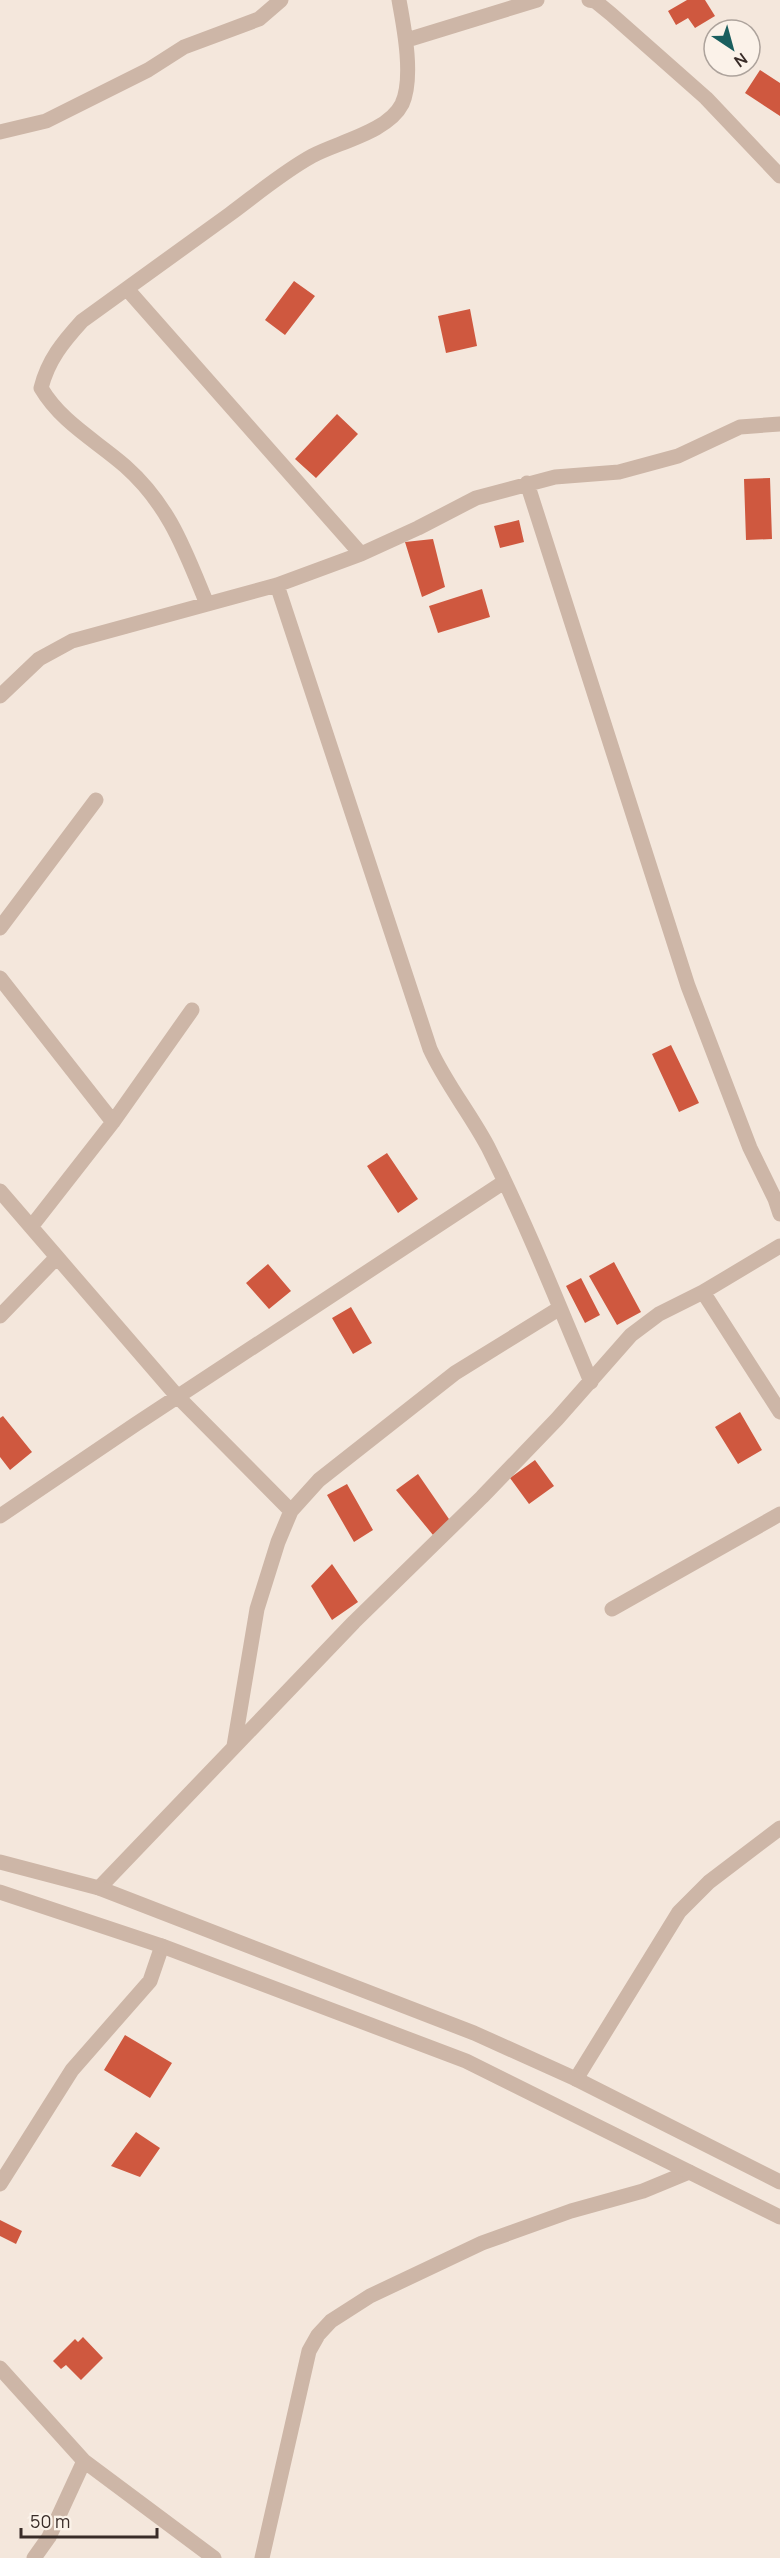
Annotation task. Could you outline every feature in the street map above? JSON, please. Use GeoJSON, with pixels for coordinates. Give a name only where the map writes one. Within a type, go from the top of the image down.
{"type":"FeatureCollection","features":[{"type":"Feature","properties":{"kind":"street"},"geometry":{"type":"LineString","coordinates":[[0,132],[46,121],[148,70],[183,47],[259,19],[281,0]]}},
{"type":"Feature","properties":{"kind":"street"},"geometry":{"type":"LineString","coordinates":[[207,604],[177,532],[153,495],[125,466],[76,429],[50,404],[40,388],[46,366],[63,341],[82,321],[312,156],[369,131],[387,120],[402,104],[406,78],[406,40],[399,0]]}},
{"type":"Feature","properties":{"kind":"street"},"geometry":{"type":"LineString","coordinates":[[406,40],[537,0]]}},
{"type":"Feature","properties":{"kind":"street"},"geometry":{"type":"LineString","coordinates":[[589,0],[595,1],[611,14],[706,99],[780,176]]}},
{"type":"Feature","properties":{"kind":"street"},"geometry":{"type":"LineString","coordinates":[[127,289],[361,554]]}},
{"type":"Feature","properties":{"kind":"street"},"geometry":{"type":"LineString","coordinates":[[0,696],[39,659],[72,641],[277,585],[361,554],[476,498],[555,477],[619,472],[678,456],[740,427],[780,424]]}},
{"type":"Feature","properties":{"kind":"street"},"geometry":{"type":"LineString","coordinates":[[527,483],[687,986],[750,1148],[780,1214]]}},
{"type":"Feature","properties":{"kind":"street"},"geometry":{"type":"LineString","coordinates":[[277,585],[430,1049],[445,1080],[467,1109],[504,1182],[591,1382]]}},
{"type":"Feature","properties":{"kind":"street"},"geometry":{"type":"LineString","coordinates":[[0,928],[96,800]]}},
{"type":"Feature","properties":{"kind":"street"},"geometry":{"type":"LineString","coordinates":[[0,978],[113,1122]]}},
{"type":"Feature","properties":{"kind":"street"},"geometry":{"type":"LineString","coordinates":[[31,1227],[113,1122],[192,1010]]}},
{"type":"Feature","properties":{"kind":"street"},"geometry":{"type":"LineString","coordinates":[[0,1516],[177,1396],[504,1182]]}},
{"type":"Feature","properties":{"kind":"street"},"geometry":{"type":"LineString","coordinates":[[0,1191],[177,1396],[291,1511]]}},
{"type":"Feature","properties":{"kind":"street"},"geometry":{"type":"LineString","coordinates":[[99,1888],[354,1622],[482,1497],[591,1382],[631,1335],[659,1314],[703,1292],[780,1246]]}},
{"type":"Feature","properties":{"kind":"street"},"geometry":{"type":"LineString","coordinates":[[3,1304],[57,1257]]}},
{"type":"Feature","properties":{"kind":"street"},"geometry":{"type":"LineString","coordinates":[[703,1292],[780,1412]]}},
{"type":"Feature","properties":{"kind":"street"},"geometry":{"type":"LineString","coordinates":[[234,1746],[257,1609],[278,1542],[291,1511],[319,1480],[455,1373],[560,1308]]}},
{"type":"Feature","properties":{"kind":"street"},"geometry":{"type":"LineString","coordinates":[[612,1609],[780,1514]]}},
{"type":"Feature","properties":{"kind":"street"},"geometry":{"type":"LineString","coordinates":[[576,2079],[679,1912],[709,1882],[780,1828]]}},
{"type":"Feature","properties":{"kind":"street"},"geometry":{"type":"LineString","coordinates":[[0,1862],[99,1888],[474,2033],[576,2079],[780,2182]]}},
{"type":"Feature","properties":{"kind":"street"},"geometry":{"type":"LineString","coordinates":[[1,1893],[162,1946],[466,2061],[780,2217]]}},
{"type":"Feature","properties":{"kind":"street"},"geometry":{"type":"LineString","coordinates":[[0,2184],[72,2070],[150,1981],[162,1946]]}},
{"type":"Feature","properties":{"kind":"street"},"geometry":{"type":"LineString","coordinates":[[262,2558],[309,2351],[318,2334],[331,2321],[370,2296],[482,2243],[571,2211],[643,2191],[689,2172]]}},
{"type":"Feature","properties":{"kind":"street"},"geometry":{"type":"LineString","coordinates":[[0,2368],[84,2461],[214,2558]]}},
{"type":"Feature","properties":{"kind":"street"},"geometry":{"type":"LineString","coordinates":[[34,2558],[49,2537],[84,2461]]}},
{"type":"Feature","properties":{"kind":"building"},"geometry":{"type":"Polygon","coordinates":[[[687,0],[705,0],[715,16],[702,18],[702,24],[695,28],[688,18],[676,25],[668,11],[687,0]]]}},
{"type":"Feature","properties":{"kind":"building"},"geometry":{"type":"Polygon","coordinates":[[[762,71],[780,83],[780,116],[745,93],[755,78],[762,78],[762,71]]]}},
{"type":"Feature","properties":{"kind":"building"},"geometry":{"type":"Polygon","coordinates":[[[294,281],[315,296],[285,335],[265,320],[294,281]]]}},
{"type":"Feature","properties":{"kind":"building"},"geometry":{"type":"Polygon","coordinates":[[[470,309],[477,346],[446,353],[438,316],[470,309]]]}},
{"type":"Feature","properties":{"kind":"building"},"geometry":{"type":"Polygon","coordinates":[[[337,414],[358,434],[316,478],[295,459],[337,414]]]}},
{"type":"Feature","properties":{"kind":"building"},"geometry":{"type":"Polygon","coordinates":[[[770,478],[772,539],[746,540],[744,479],[770,478]]]}},
{"type":"Feature","properties":{"kind":"building"},"geometry":{"type":"Polygon","coordinates":[[[519,520],[524,542],[500,548],[494,526],[519,520]]]}},
{"type":"Feature","properties":{"kind":"building"},"geometry":{"type":"Polygon","coordinates":[[[433,539],[445,587],[422,597],[405,542],[433,539]]]}},
{"type":"Feature","properties":{"kind":"building"},"geometry":{"type":"Polygon","coordinates":[[[482,589],[490,617],[438,633],[429,606],[482,589]]]}},
{"type":"Feature","properties":{"kind":"building"},"geometry":{"type":"Polygon","coordinates":[[[671,1045],[699,1103],[679,1112],[652,1054],[671,1045]]]}},
{"type":"Feature","properties":{"kind":"building"},"geometry":{"type":"Polygon","coordinates":[[[387,1153],[418,1199],[398,1213],[367,1166],[387,1153]]]}},
{"type":"Feature","properties":{"kind":"building"},"geometry":{"type":"Polygon","coordinates":[[[614,1262],[641,1312],[617,1325],[589,1276],[614,1262]]]}},
{"type":"Feature","properties":{"kind":"building"},"geometry":{"type":"Polygon","coordinates":[[[268,1264],[291,1291],[269,1309],[246,1283],[268,1264]]]}},
{"type":"Feature","properties":{"kind":"building"},"geometry":{"type":"Polygon","coordinates":[[[581,1278],[600,1315],[585,1323],[566,1286],[581,1278]]]}},
{"type":"Feature","properties":{"kind":"building"},"geometry":{"type":"Polygon","coordinates":[[[351,1307],[372,1343],[353,1354],[332,1318],[351,1307]]]}},
{"type":"Feature","properties":{"kind":"building"},"geometry":{"type":"Polygon","coordinates":[[[740,1412],[762,1450],[738,1464],[715,1427],[740,1412]]]}},
{"type":"Feature","properties":{"kind":"building"},"geometry":{"type":"Polygon","coordinates":[[[3,1416],[32,1452],[10,1470],[0,1457],[0,1418],[3,1416]]]}},
{"type":"Feature","properties":{"kind":"building"},"geometry":{"type":"Polygon","coordinates":[[[535,1460],[554,1486],[529,1504],[510,1478],[535,1460]]]}},
{"type":"Feature","properties":{"kind":"building"},"geometry":{"type":"Polygon","coordinates":[[[418,1474],[451,1522],[433,1535],[396,1490],[418,1474]]]}},
{"type":"Feature","properties":{"kind":"building"},"geometry":{"type":"Polygon","coordinates":[[[347,1484],[373,1530],[354,1542],[327,1495],[347,1484]]]}},
{"type":"Feature","properties":{"kind":"building"},"geometry":{"type":"Polygon","coordinates":[[[332,1564],[358,1602],[332,1620],[311,1586],[332,1564]]]}},
{"type":"Feature","properties":{"kind":"building"},"geometry":{"type":"Polygon","coordinates":[[[125,2035],[172,2063],[150,2098],[104,2070],[125,2035]]]}},
{"type":"Feature","properties":{"kind":"building"},"geometry":{"type":"Polygon","coordinates":[[[136,2132],[160,2148],[140,2177],[111,2166],[136,2132]]]}},
{"type":"Feature","properties":{"kind":"building"},"geometry":{"type":"Polygon","coordinates":[[[0,2220],[22,2231],[16,2244],[0,2236],[0,2220]]]}},
{"type":"Feature","properties":{"kind":"building"},"geometry":{"type":"Polygon","coordinates":[[[83,2337],[103,2358],[81,2380],[66,2365],[61,2369],[53,2361],[75,2339],[78,2342],[83,2337]]]}}]}
